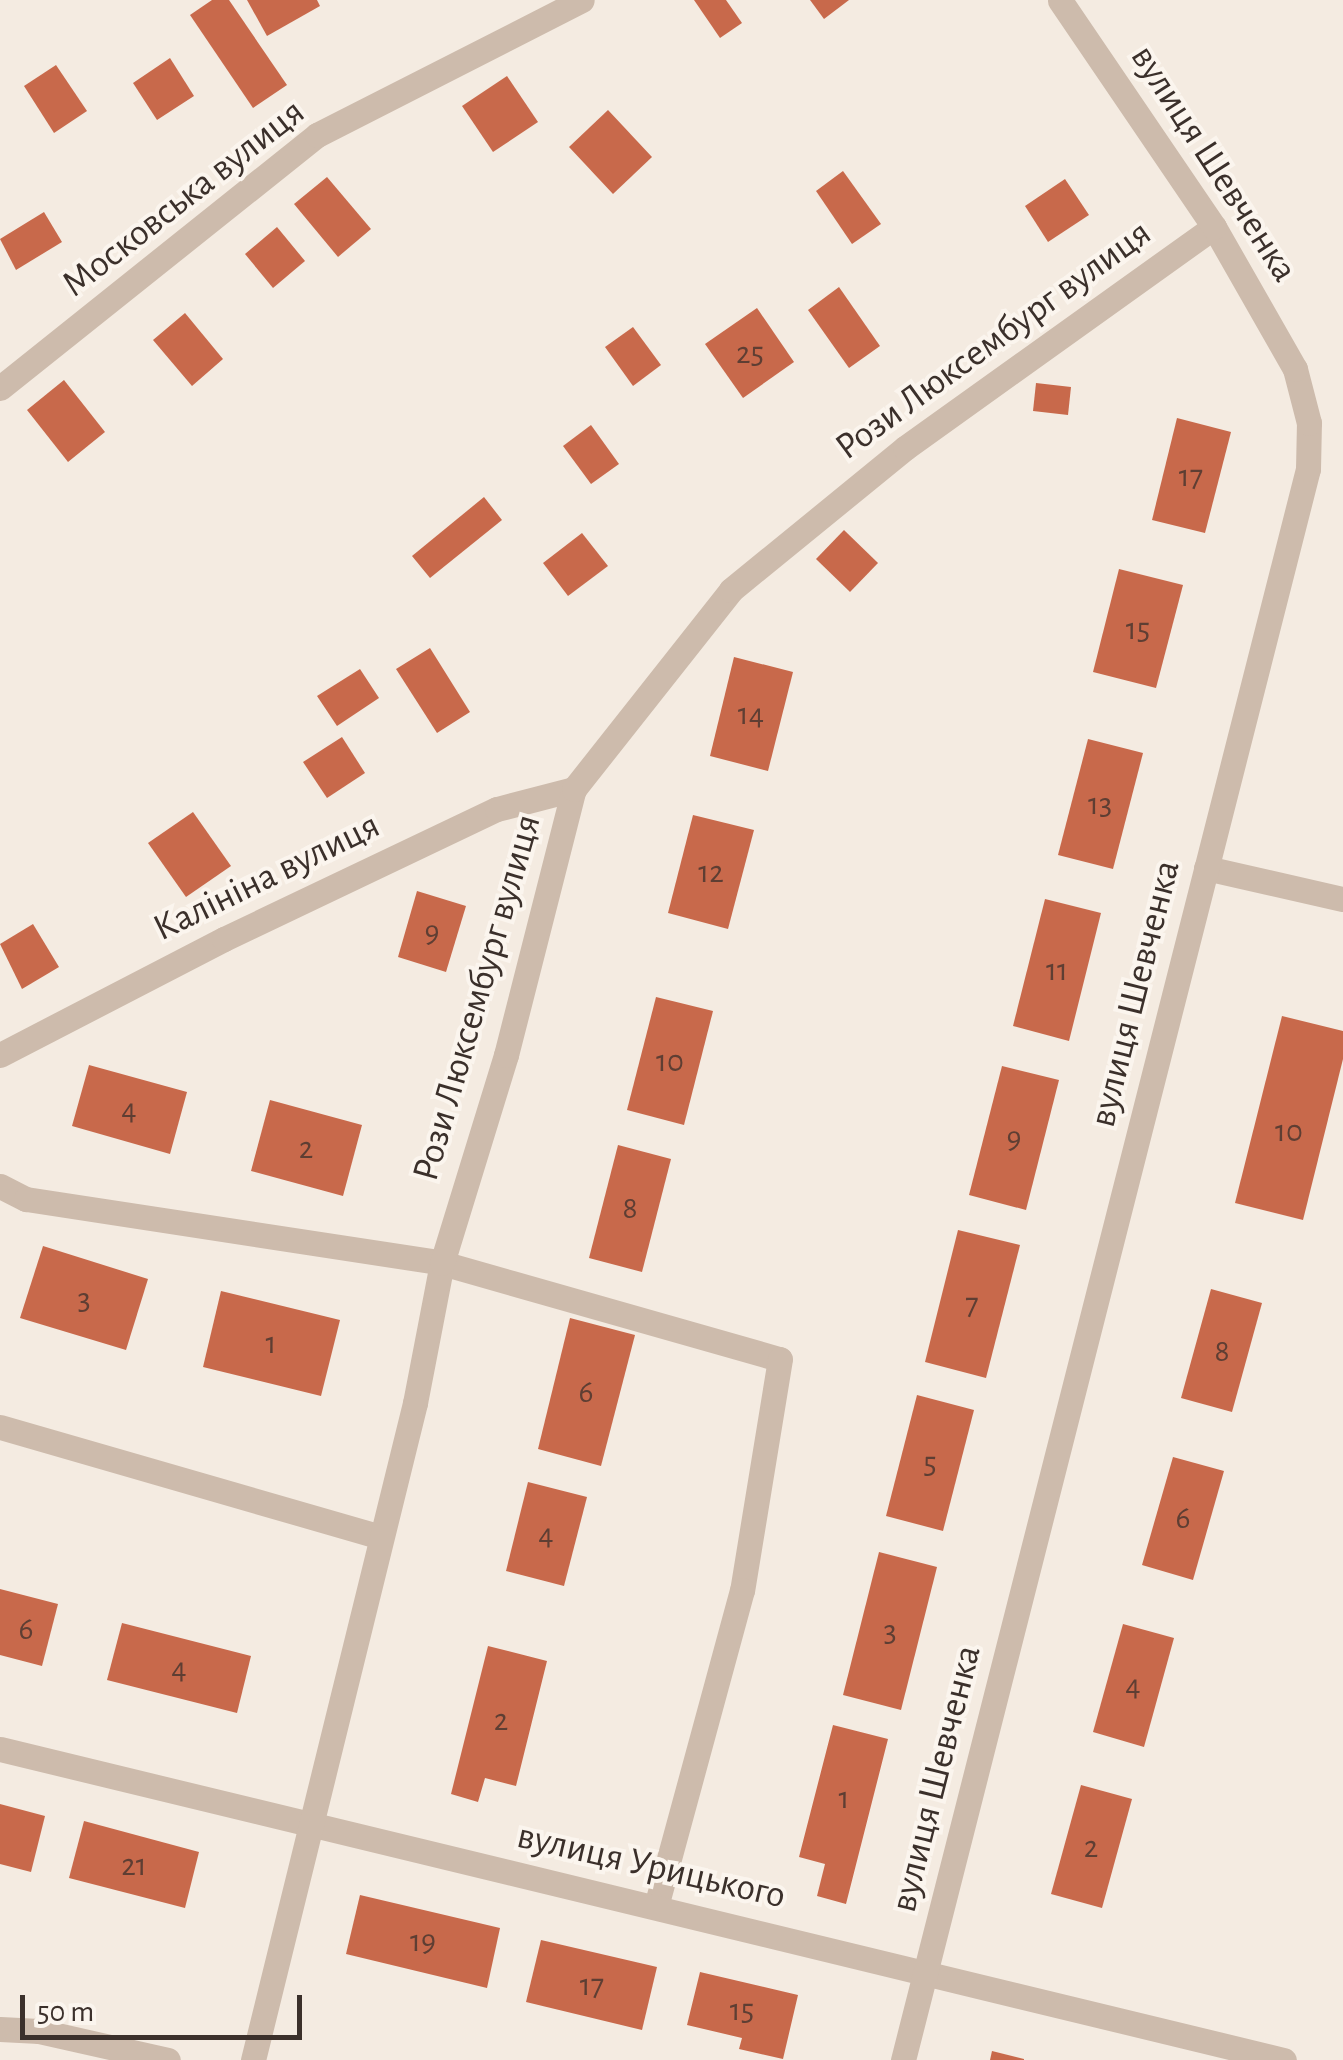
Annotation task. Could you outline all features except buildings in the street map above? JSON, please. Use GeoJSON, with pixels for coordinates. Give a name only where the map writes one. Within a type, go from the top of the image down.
{"type":"FeatureCollection","features":[{"type":"Feature","properties":{"kind":"street","name":"Московська вулиця"},"geometry":{"type":"LineString","coordinates":[[0,388],[317,136],[582,0]]}},
{"type":"Feature","properties":{"kind":"street","name":"вулиця Шевченка"},"geometry":{"type":"LineString","coordinates":[[904,2060],[1308,470],[1309,423],[1295,369],[1214,228],[1060,0]]}},
{"type":"Feature","properties":{"kind":"street","name":"Рози Люксембург вулиця"},"geometry":{"type":"LineString","coordinates":[[252,2060],[315,1825],[377,1536],[415,1402],[442,1263],[506,1054],[574,788],[731,590],[905,448],[1214,228]]}},
{"type":"Feature","properties":{"kind":"street","name":"Калініна вулиця"},"geometry":{"type":"LineString","coordinates":[[0,1055],[497,809],[574,788]]}},
{"type":"Feature","properties":{"kind":"street"},"geometry":{"type":"LineString","coordinates":[[1206,868],[1343,899]]}},
{"type":"Feature","properties":{"kind":"street"},"geometry":{"type":"LineString","coordinates":[[0,1186],[26,1198],[442,1263],[780,1359],[742,1590],[656,1906]]}},
{"type":"Feature","properties":{"kind":"street"},"geometry":{"type":"LineString","coordinates":[[0,1426],[377,1536]]}},
{"type":"Feature","properties":{"kind":"street","name":"вулиця Урицького"},"geometry":{"type":"LineString","coordinates":[[0,1749],[1284,2060]]}},
{"type":"Feature","properties":{"kind":"street"},"geometry":{"type":"LineString","coordinates":[[0,2029],[39,2031],[168,2060]]}}]}
